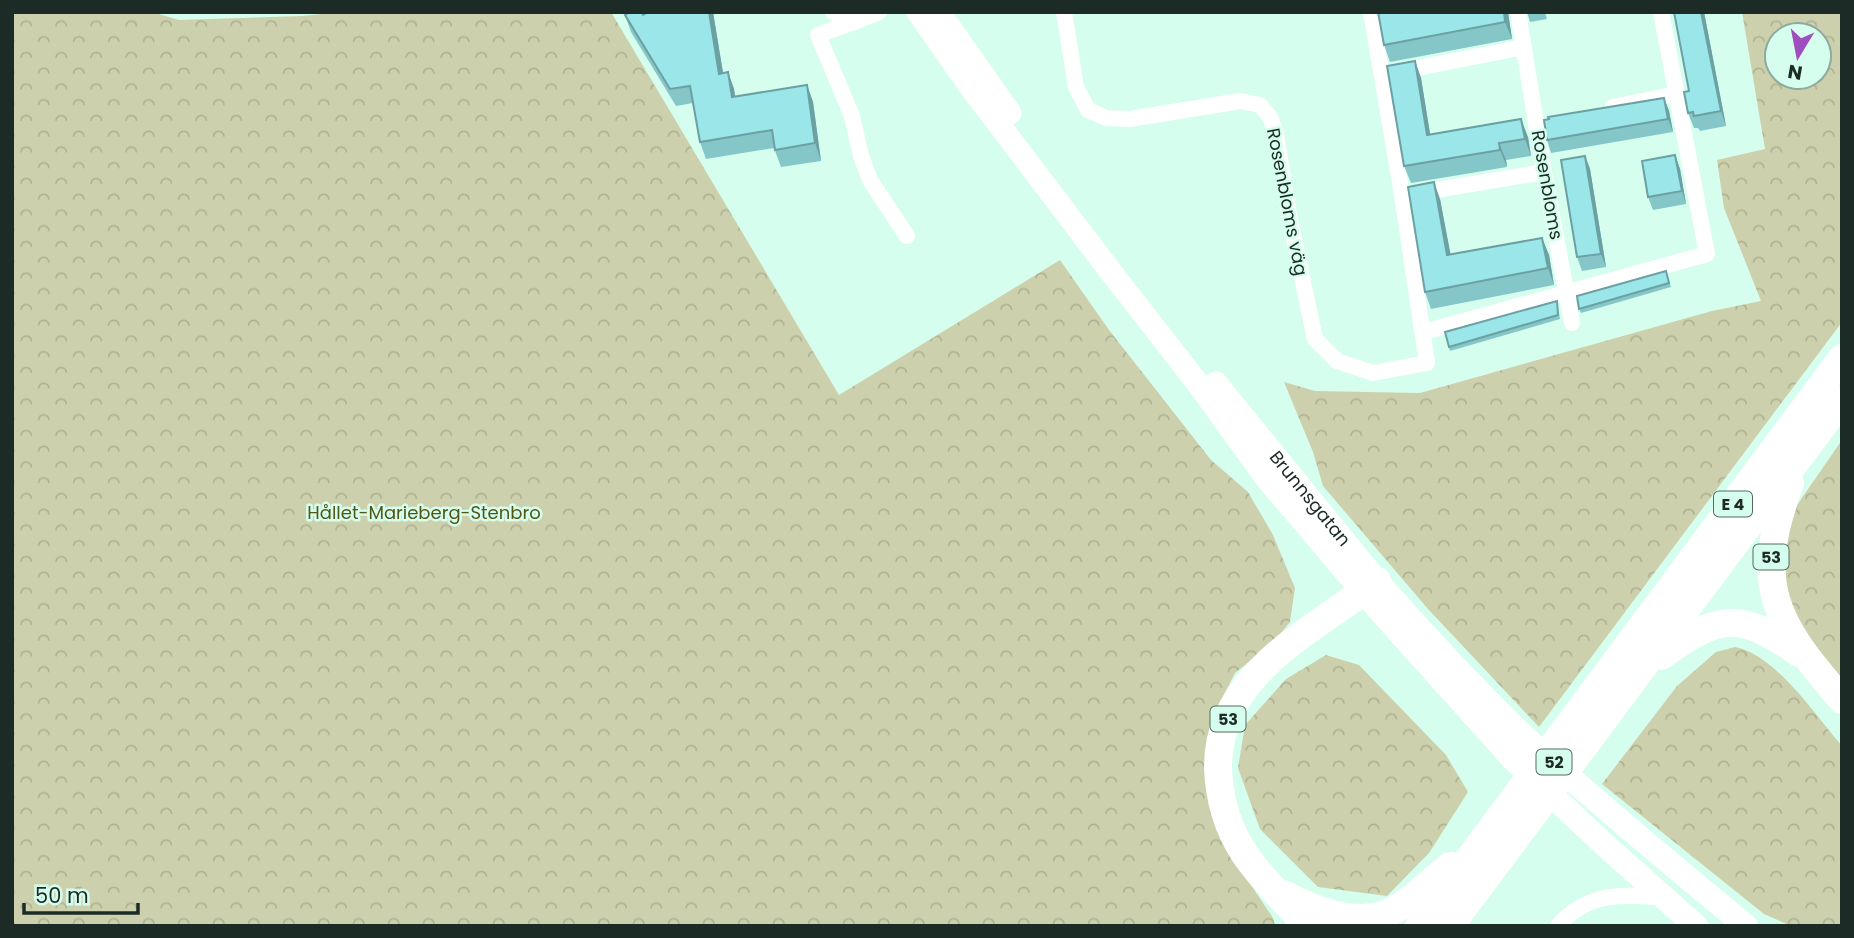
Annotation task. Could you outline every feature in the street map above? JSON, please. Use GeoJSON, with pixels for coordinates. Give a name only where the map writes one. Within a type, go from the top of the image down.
{"type":"FeatureCollection","features":[{"type":"Feature","properties":{"kind":"highway","name":"E 4"},"geometry":{"type":"LineString","coordinates":[[1451,926],[1516,816],[1582,728],[1842,358]]}},
{"type":"Feature","properties":{"kind":"highway","name":"E 4"},"geometry":{"type":"LineString","coordinates":[[1582,728],[1639,672],[1842,400]]}},
{"type":"Feature","properties":{"kind":"highway","name":"53"},"geometry":{"type":"LineString","coordinates":[[1801,454],[1777,518],[1771,558],[1776,600],[1785,625],[1805,657],[1842,700]]}},
{"type":"Feature","properties":{"kind":"highway","name":"53"},"geometry":{"type":"LineString","coordinates":[[1370,586],[1266,663],[1241,692],[1227,722],[1218,756],[1224,814],[1243,852],[1276,890],[1331,914],[1365,918],[1380,916],[1395,909],[1482,840]]}},
{"type":"Feature","properties":{"kind":"highway"},"geometry":{"type":"LineString","coordinates":[[1639,672],[1692,635],[1713,624],[1726,622],[1739,622],[1759,628],[1805,657]]}},
{"type":"Feature","properties":{"kind":"highway","name":"E 4"},"geometry":{"type":"LineString","coordinates":[[1419,926],[1482,840],[1516,816]]}},
{"type":"Feature","properties":{"kind":"highway"},"geometry":{"type":"LineString","coordinates":[[1276,890],[1306,926]]}},
{"type":"Feature","properties":{"kind":"main road","name":"Brunnsgatan"},"geometry":{"type":"LineString","coordinates":[[918,12],[978,96],[1199,385],[1267,479],[1370,586],[1426,636],[1530,741],[1746,926]]}},
{"type":"Feature","properties":{"kind":"main road","name":"Brunnsgatan"},"geometry":{"type":"LineString","coordinates":[[939,12],[1065,190],[1370,586],[1513,759],[1696,926]]}},
{"type":"Feature","properties":{"kind":"street"},"geometry":{"type":"LineString","coordinates":[[833,12],[854,22]]}},
{"type":"Feature","properties":{"kind":"street"},"geometry":{"type":"LineString","coordinates":[[879,12],[818,35],[852,116],[861,156],[870,180],[907,236]]}},
{"type":"Feature","properties":{"kind":"street","name":"Rosenbloms väg"},"geometry":{"type":"LineString","coordinates":[[1064,12],[1076,87],[1088,110],[1106,118],[1130,119],[1240,101],[1260,105],[1270,117],[1276,134],[1289,215],[1315,339],[1337,361],[1373,373],[1427,363],[1371,12]]}},
{"type":"Feature","properties":{"kind":"street","name":"Rosenbloms"},"geometry":{"type":"LineString","coordinates":[[1518,12],[1524,47],[1543,118],[1544,172],[1572,323]]}},
{"type":"Feature","properties":{"kind":"street"},"geometry":{"type":"LineString","coordinates":[[1424,332],[1707,254],[1661,12]]}},
{"type":"Feature","properties":{"kind":"street"},"geometry":{"type":"LineString","coordinates":[[1381,75],[1524,47]]}},
{"type":"Feature","properties":{"kind":"street"},"geometry":{"type":"LineString","coordinates":[[1601,109],[1676,94]]}},
{"type":"Feature","properties":{"kind":"street"},"geometry":{"type":"LineString","coordinates":[[1402,195],[1544,172]]}},
{"type":"Feature","properties":{"kind":"street"},"geometry":{"type":"LineString","coordinates":[[1558,926],[1573,910],[1602,897],[1638,895],[1663,898]]}},
{"type":"Feature","properties":{"kind":"green space","name":"Hållet-Marieberg-Stenbro"},"geometry":{"type":"Polygon","coordinates":[[[12,12],[152,12],[179,20],[342,12],[611,12],[839,395],[1060,260],[1109,330],[1211,460],[1248,492],[1273,535],[1295,588],[1290,622],[1273,643],[1235,673],[1217,709],[1206,755],[1247,879],[1273,918],[1275,926],[12,926],[12,12]]]}},
{"type":"Feature","properties":{"kind":"green space"},"geometry":{"type":"Polygon","coordinates":[[[1742,12],[1842,12],[1842,322],[1539,727],[1428,609],[1323,486],[1313,452],[1284,382],[1315,391],[1420,393],[1712,311],[1761,301],[1724,208],[1717,160],[1765,149],[1742,12]]]}},
{"type":"Feature","properties":{"kind":"green space"},"geometry":{"type":"Polygon","coordinates":[[[1842,440],[1842,678],[1801,629],[1786,603],[1786,540],[1797,505],[1842,440]]]}},
{"type":"Feature","properties":{"kind":"green space"},"geometry":{"type":"Polygon","coordinates":[[[1735,647],[1765,661],[1780,674],[1842,746],[1842,926],[1791,926],[1764,914],[1602,784],[1677,686],[1716,652],[1735,647]]]}},
{"type":"Feature","properties":{"kind":"green space"},"geometry":{"type":"Polygon","coordinates":[[[1326,655],[1359,665],[1446,755],[1468,792],[1429,853],[1387,896],[1318,887],[1260,829],[1238,768],[1245,725],[1286,679],[1326,655]]]}},
{"type":"Feature","properties":{"kind":"building"},"geometry":{"type":"Polygon","coordinates":[[[641,12],[643,15],[648,12],[709,12],[719,74],[728,72],[732,97],[807,85],[815,143],[775,150],[772,130],[700,142],[690,86],[670,89],[625,15],[641,12]]]}},
{"type":"Feature","properties":{"kind":"building"},"geometry":{"type":"Polygon","coordinates":[[[1378,12],[1504,12],[1505,22],[1384,45],[1378,12]]]}},
{"type":"Feature","properties":{"kind":"building"},"geometry":{"type":"Polygon","coordinates":[[[1674,12],[1701,12],[1721,111],[1694,116],[1693,112],[1688,113],[1684,92],[1689,91],[1674,12]]]}},
{"type":"Feature","properties":{"kind":"building"},"geometry":{"type":"Polygon","coordinates":[[[1415,61],[1427,135],[1521,119],[1525,139],[1499,143],[1500,150],[1404,166],[1387,66],[1415,61]]]}},
{"type":"Feature","properties":{"kind":"building"},"geometry":{"type":"Polygon","coordinates":[[[1664,98],[1668,119],[1547,140],[1544,120],[1549,119],[1548,117],[1664,98]]]}},
{"type":"Feature","properties":{"kind":"building"},"geometry":{"type":"Polygon","coordinates":[[[1675,155],[1682,191],[1648,197],[1642,161],[1675,155]]]}},
{"type":"Feature","properties":{"kind":"building"},"geometry":{"type":"Polygon","coordinates":[[[1585,156],[1601,254],[1577,257],[1561,160],[1585,156]]]}},
{"type":"Feature","properties":{"kind":"building"},"geometry":{"type":"Polygon","coordinates":[[[1434,182],[1447,255],[1542,238],[1548,268],[1425,292],[1408,187],[1434,182]]]}},
{"type":"Feature","properties":{"kind":"building"},"geometry":{"type":"Polygon","coordinates":[[[1666,271],[1669,283],[1579,309],[1577,296],[1666,271]]]}},
{"type":"Feature","properties":{"kind":"building"},"geometry":{"type":"Polygon","coordinates":[[[1557,301],[1558,315],[1449,347],[1445,332],[1557,301]]]}}]}
